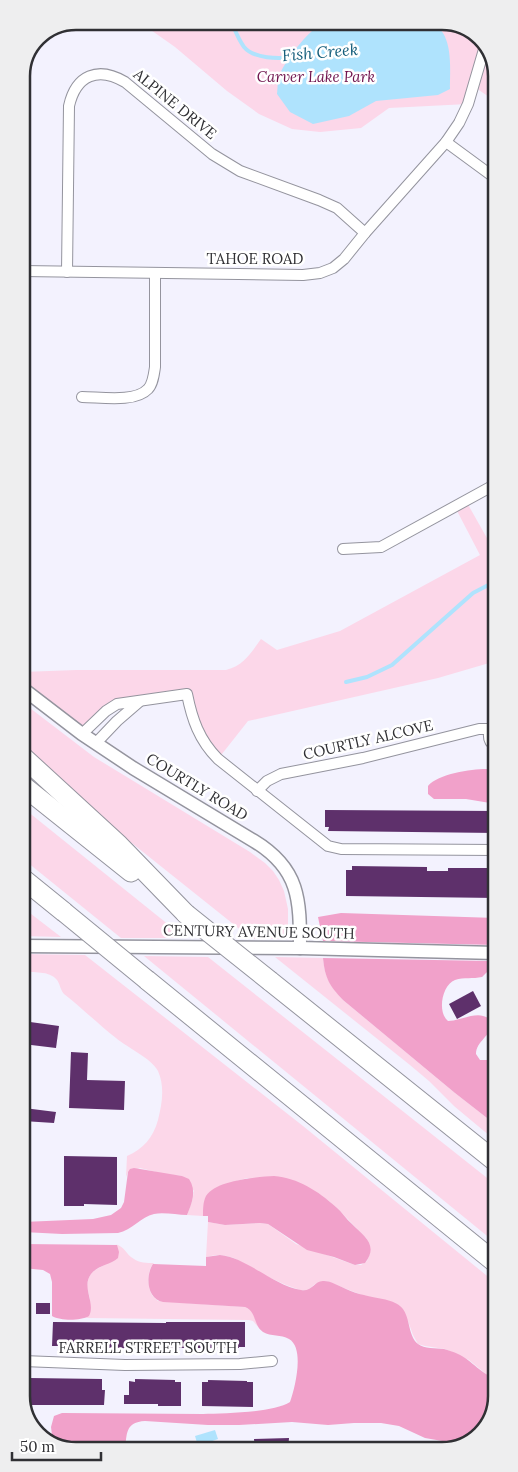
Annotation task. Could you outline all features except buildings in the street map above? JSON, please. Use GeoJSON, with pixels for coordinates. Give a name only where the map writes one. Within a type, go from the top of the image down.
{"type":"FeatureCollection","features":[{"type":"Feature","properties":{"kind":"highway"},"geometry":{"type":"LineString","coordinates":[[30,763],[119,845],[186,914]]}},
{"type":"Feature","properties":{"kind":"highway"},"geometry":{"type":"LineString","coordinates":[[30,792],[186,914],[488,1156]]}},
{"type":"Feature","properties":{"kind":"highway"},"geometry":{"type":"LineString","coordinates":[[30,884],[488,1257]]}},
{"type":"Feature","properties":{"kind":"highway"},"geometry":{"type":"LineString","coordinates":[[30,891],[64,912]]}},
{"type":"Feature","properties":{"kind":"street","name":"TAHOE ROAD"},"geometry":{"type":"LineString","coordinates":[[30,271],[303,275],[320,273],[333,268],[344,259],[446,142],[459,123],[468,104],[483,54]]}},
{"type":"Feature","properties":{"kind":"street","name":"ALPINE DRIVE"},"geometry":{"type":"LineString","coordinates":[[67,272],[69,106],[77,86],[86,78],[96,74],[113,75],[125,82],[224,162],[240,171],[336,208],[366,232]]}},
{"type":"Feature","properties":{"kind":"street"},"geometry":{"type":"LineString","coordinates":[[446,142],[488,173]]}},
{"type":"Feature","properties":{"kind":"street"},"geometry":{"type":"LineString","coordinates":[[82,397],[134,397],[148,389],[153,380],[155,367],[155,273]]}},
{"type":"Feature","properties":{"kind":"street"},"geometry":{"type":"LineString","coordinates":[[342,549],[381,547],[488,489]]}},
{"type":"Feature","properties":{"kind":"street","name":"COURTLY ROAD"},"geometry":{"type":"LineString","coordinates":[[30,694],[82,734],[133,768],[258,843],[278,859],[291,877],[298,897],[300,948]]}},
{"type":"Feature","properties":{"kind":"street"},"geometry":{"type":"LineString","coordinates":[[82,734],[106,711],[117,704],[187,694],[194,723],[208,749],[320,841],[333,848],[488,850]]}},
{"type":"Feature","properties":{"kind":"street"},"geometry":{"type":"LineString","coordinates":[[96,743],[138,702]]}},
{"type":"Feature","properties":{"kind":"street","name":"COURTLY ALCOVE"},"geometry":{"type":"LineString","coordinates":[[257,790],[269,779],[281,774],[363,758],[488,728]]}},
{"type":"Feature","properties":{"kind":"street","name":"CENTURY AVENUE SOUTH"},"geometry":{"type":"LineString","coordinates":[[30,946],[488,952]]}},
{"type":"Feature","properties":{"kind":"street","name":"FARRELL STREET SOUTH"},"geometry":{"type":"LineString","coordinates":[[30,1361],[125,1365],[240,1364],[272,1361]]}},
{"type":"Feature","properties":{"kind":"green space","name":"Carver Lake Park"},"geometry":{"type":"Polygon","coordinates":[[[151,30],[445,30],[460,33],[475,43],[480,50],[485,58],[488,70],[488,96],[473,86],[468,104],[389,108],[361,128],[320,132],[292,129],[259,114],[227,91],[175,47],[151,30]]]}},
{"type":"Feature","properties":{"kind":"green space"},"geometry":{"type":"Polygon","coordinates":[[[466,501],[488,540],[488,663],[438,678],[248,721],[218,759],[208,749],[187,694],[117,704],[82,734],[30,694],[30,672],[226,670],[242,662],[261,639],[277,650],[340,631],[480,555],[455,507],[466,501]]]}},
{"type":"Feature","properties":{"kind":"green space"},"geometry":{"type":"Polygon","coordinates":[[[30,708],[94,757],[265,863],[273,871],[284,891],[288,909],[288,930],[279,939],[252,939],[123,836],[30,752],[30,708]]]}},
{"type":"Feature","properties":{"kind":"green space"},"geometry":{"type":"Polygon","coordinates":[[[30,813],[185,938],[121,938],[30,864],[30,813]]]}},
{"type":"Feature","properties":{"kind":"green space"},"geometry":{"type":"Polygon","coordinates":[[[30,913],[61,937],[30,936],[30,913]]]}},
{"type":"Feature","properties":{"kind":"green space"},"geometry":{"type":"Polygon","coordinates":[[[30,954],[85,955],[303,1126],[488,1277],[488,1375],[469,1360],[445,1349],[418,1344],[408,1321],[395,1303],[362,1295],[326,1281],[315,1284],[308,1290],[300,1290],[266,1276],[234,1258],[216,1255],[206,1257],[208,1222],[225,1225],[268,1224],[296,1244],[355,1265],[361,1265],[367,1261],[370,1253],[367,1239],[325,1198],[247,1178],[223,1185],[210,1192],[204,1205],[203,1216],[187,1215],[194,1191],[182,1176],[140,1168],[128,1172],[126,1177],[127,1156],[147,1142],[158,1120],[162,1102],[162,1089],[158,1071],[145,1057],[116,1038],[64,994],[54,977],[30,972],[30,954]]]}},
{"type":"Feature","properties":{"kind":"green space"},"geometry":{"type":"Polygon","coordinates":[[[144,956],[208,957],[488,1179],[488,1237],[144,956]]]}},
{"type":"Feature","properties":{"kind":"green space"},"geometry":{"type":"Polygon","coordinates":[[[275,957],[323,958],[329,981],[343,1000],[488,1119],[488,1134],[410,1065],[275,957]]]}},
{"type":"Feature","properties":{"kind":"green space"},"geometry":{"type":"Polygon","coordinates":[[[117,1245],[136,1260],[154,1263],[150,1269],[149,1283],[150,1292],[158,1301],[245,1307],[252,1311],[259,1328],[253,1321],[249,1320],[86,1318],[90,1299],[87,1287],[88,1279],[92,1272],[104,1265],[117,1245]]]}},
{"type":"Feature","properties":{"kind":"shaded area"},"geometry":{"type":"Polygon","coordinates":[[[488,769],[488,803],[466,799],[434,799],[428,794],[428,786],[439,778],[472,770],[488,769]]]}},
{"type":"Feature","properties":{"kind":"shaded area"},"geometry":{"type":"Polygon","coordinates":[[[341,913],[488,918],[488,945],[323,941],[318,917],[341,913]]]}},
{"type":"Feature","properties":{"kind":"shaded area"},"geometry":{"type":"Polygon","coordinates":[[[323,958],[488,961],[488,971],[482,977],[458,979],[451,983],[444,993],[442,1005],[443,1012],[448,1021],[476,1015],[488,1018],[488,1033],[479,1045],[476,1054],[480,1060],[488,1060],[488,1119],[343,1000],[328,981],[323,958]]]}},
{"type":"Feature","properties":{"kind":"shaded area"},"geometry":{"type":"Polygon","coordinates":[[[134,1168],[182,1176],[189,1179],[193,1192],[192,1202],[187,1215],[154,1214],[118,1233],[30,1232],[30,1222],[93,1219],[111,1215],[121,1208],[124,1202],[130,1169],[134,1168]]]}},
{"type":"Feature","properties":{"kind":"shaded area"},"geometry":{"type":"Polygon","coordinates":[[[274,1176],[291,1179],[307,1186],[338,1209],[368,1241],[371,1251],[365,1263],[355,1265],[307,1250],[268,1224],[225,1225],[208,1222],[208,1216],[203,1216],[206,1196],[218,1186],[237,1180],[274,1176]]]}},
{"type":"Feature","properties":{"kind":"shaded area"},"geometry":{"type":"Polygon","coordinates":[[[30,1244],[117,1245],[118,1258],[97,1269],[88,1279],[91,1311],[89,1316],[81,1319],[60,1319],[52,1316],[52,1282],[50,1274],[43,1270],[30,1269],[30,1244]]]}},
{"type":"Feature","properties":{"kind":"shaded area"},"geometry":{"type":"Polygon","coordinates":[[[220,1255],[230,1257],[280,1283],[301,1290],[311,1288],[318,1282],[327,1281],[357,1293],[397,1304],[406,1314],[412,1336],[418,1344],[423,1347],[444,1349],[456,1353],[488,1375],[488,1402],[486,1411],[479,1424],[468,1434],[448,1442],[425,1438],[399,1426],[381,1423],[328,1425],[292,1422],[208,1425],[145,1421],[130,1426],[126,1442],[73,1442],[61,1440],[52,1435],[51,1427],[54,1416],[62,1413],[235,1413],[282,1406],[290,1402],[296,1378],[298,1359],[294,1344],[289,1339],[263,1332],[249,1309],[245,1307],[163,1302],[158,1300],[151,1292],[148,1281],[153,1264],[206,1266],[206,1257],[220,1255]]]}},
{"type":"Feature","properties":{"kind":"water"},"geometry":{"type":"Polygon","coordinates":[[[314,30],[440,30],[448,48],[450,89],[438,95],[376,101],[349,116],[313,124],[290,112],[277,94],[279,76],[283,68],[307,36],[314,30]]]}},
{"type":"Feature","properties":{"kind":"water"},"geometry":{"type":"Polygon","coordinates":[[[215,1430],[218,1439],[209,1442],[197,1442],[195,1436],[215,1430]]]}},
{"type":"Feature","properties":{"kind":"waterway","name":"Fish Creek"},"geometry":{"type":"LineString","coordinates":[[235,30],[244,47],[254,54],[267,57],[293,57]]}},
{"type":"Feature","properties":{"kind":"waterway"},"geometry":{"type":"LineString","coordinates":[[346,682],[367,677],[392,665],[473,593],[488,585]]}}]}
